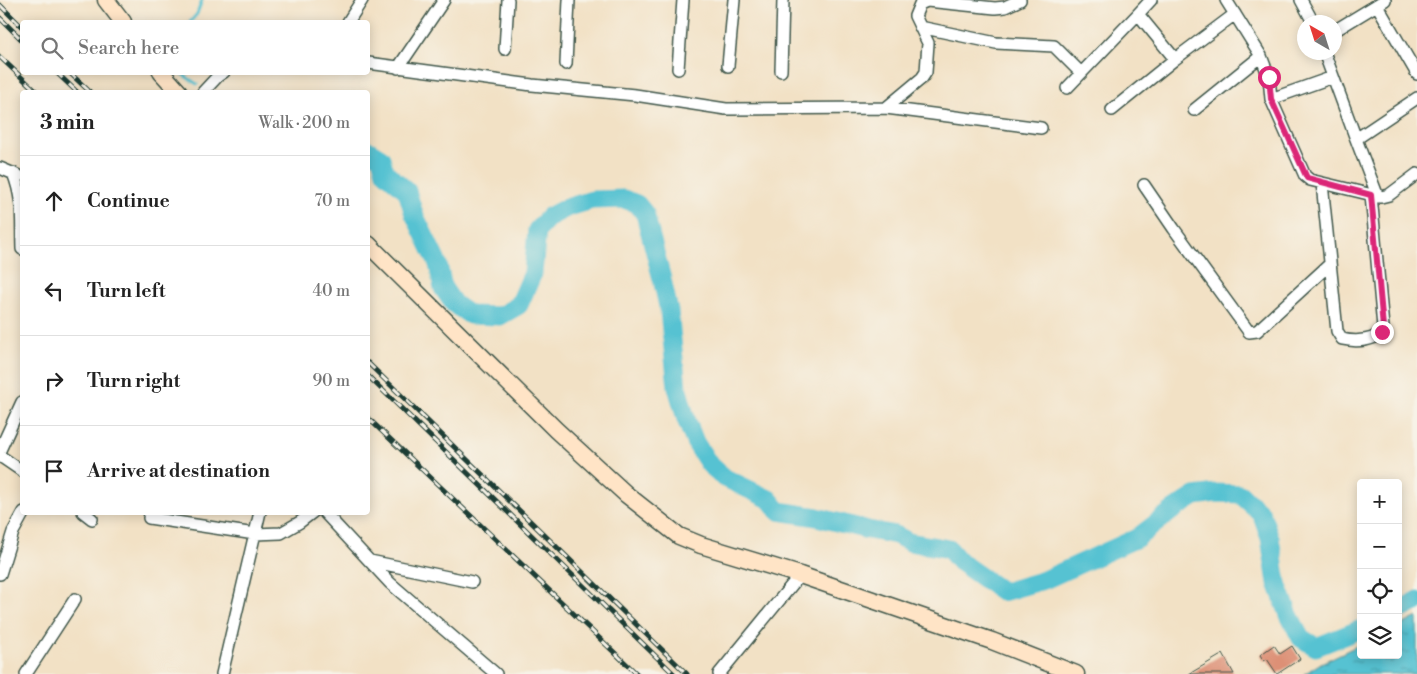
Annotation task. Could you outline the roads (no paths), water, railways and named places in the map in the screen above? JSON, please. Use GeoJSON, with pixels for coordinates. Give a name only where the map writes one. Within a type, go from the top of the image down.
{"type":"FeatureCollection","features":[{"type":"Feature","properties":{"kind":"street"},"geometry":{"type":"LineString","coordinates":[[106,0],[121,20]]}},
{"type":"Feature","properties":{"kind":"street"},"geometry":{"type":"LineString","coordinates":[[349,20],[362,0]]}},
{"type":"Feature","properties":{"kind":"street"},"geometry":{"type":"LineString","coordinates":[[398,68],[444,0]]}},
{"type":"Feature","properties":{"kind":"street"},"geometry":{"type":"LineString","coordinates":[[505,49],[508,0]]}},
{"type":"Feature","properties":{"kind":"street"},"geometry":{"type":"LineString","coordinates":[[566,64],[569,0]]}},
{"type":"Feature","properties":{"kind":"street"},"geometry":{"type":"LineString","coordinates":[[678,70],[683,0]]}},
{"type":"Feature","properties":{"kind":"street"},"geometry":{"type":"LineString","coordinates":[[728,66],[734,0]]}},
{"type":"Feature","properties":{"kind":"street"},"geometry":{"type":"LineString","coordinates":[[781,71],[783,0]]}},
{"type":"Feature","properties":{"kind":"street"},"geometry":{"type":"LineString","coordinates":[[886,108],[922,78],[926,72],[928,43],[915,16],[920,4],[926,0],[996,8],[1005,7],[1020,0]]}},
{"type":"Feature","properties":{"kind":"street"},"geometry":{"type":"LineString","coordinates":[[1067,88],[1151,0]]}},
{"type":"Feature","properties":{"kind":"street"},"geometry":{"type":"LineString","coordinates":[[1226,0],[1261,56],[1269,77],[1271,99],[1305,176],[1310,180],[1374,196],[1389,195],[1417,174]]}},
{"type":"Feature","properties":{"kind":"street"},"geometry":{"type":"LineString","coordinates":[[1301,0],[1309,15]]}},
{"type":"Feature","properties":{"kind":"street"},"geometry":{"type":"LineString","coordinates":[[1342,26],[1381,3],[1417,74]]}},
{"type":"Feature","properties":{"kind":"street"},"geometry":{"type":"LineString","coordinates":[[1138,14],[1175,58]]}},
{"type":"Feature","properties":{"kind":"street"},"geometry":{"type":"LineString","coordinates":[[1112,110],[1175,58],[1235,14]]}},
{"type":"Feature","properties":{"kind":"street"},"geometry":{"type":"LineString","coordinates":[[920,27],[996,43],[1054,46],[1081,73]]}},
{"type":"Feature","properties":{"kind":"street"},"geometry":{"type":"LineString","coordinates":[[1194,110],[1261,56]]}},
{"type":"Feature","properties":{"kind":"street"},"geometry":{"type":"LineString","coordinates":[[1322,183],[1336,330],[1342,339],[1376,337],[1382,332],[1383,327],[1374,196],[1356,139],[1327,60]]}},
{"type":"Feature","properties":{"kind":"street"},"geometry":{"type":"LineString","coordinates":[[370,64],[635,95],[726,109],[886,108],[1041,128]]}},
{"type":"Feature","properties":{"kind":"street"},"geometry":{"type":"LineString","coordinates":[[165,75],[177,90]]}},
{"type":"Feature","properties":{"kind":"street"},"geometry":{"type":"LineString","coordinates":[[205,90],[220,75]]}},
{"type":"Feature","properties":{"kind":"street"},"geometry":{"type":"LineString","coordinates":[[1271,99],[1333,77]]}},
{"type":"Feature","properties":{"kind":"street"},"geometry":{"type":"LineString","coordinates":[[1356,139],[1417,98]]}},
{"type":"Feature","properties":{"kind":"street"},"geometry":{"type":"LineString","coordinates":[[0,168],[18,174],[20,178]]}},
{"type":"Feature","properties":{"kind":"street"},"geometry":{"type":"LineString","coordinates":[[13,173],[20,196]]}},
{"type":"Feature","properties":{"kind":"street"},"geometry":{"type":"LineString","coordinates":[[1144,185],[1171,226],[1249,332],[1257,331],[1330,264]]}},
{"type":"Feature","properties":{"kind":"street"},"geometry":{"type":"LineString","coordinates":[[370,246],[556,430],[627,496],[680,536],[701,545],[800,575],[992,641],[1076,674]]}},
{"type":"Feature","properties":{"kind":"street"},"geometry":{"type":"LineString","coordinates":[[0,450],[20,406]]}},
{"type":"Feature","properties":{"kind":"street"},"geometry":{"type":"LineString","coordinates":[[0,456],[20,470]]}},
{"type":"Feature","properties":{"kind":"street"},"geometry":{"type":"LineString","coordinates":[[0,574],[13,532],[22,515]]}},
{"type":"Feature","properties":{"kind":"street"},"geometry":{"type":"LineString","coordinates":[[222,674],[259,515]]}},
{"type":"Feature","properties":{"kind":"street"},"geometry":{"type":"LineString","coordinates":[[149,518],[255,534],[281,533],[295,526],[309,515]]}},
{"type":"Feature","properties":{"kind":"street"},"geometry":{"type":"LineString","coordinates":[[327,515],[390,583],[496,674]]}},
{"type":"Feature","properties":{"kind":"street"},"geometry":{"type":"LineString","coordinates":[[370,561],[472,582]]}},
{"type":"Feature","properties":{"kind":"street"},"geometry":{"type":"LineString","coordinates":[[719,674],[800,575]]}},
{"type":"Feature","properties":{"kind":"street"},"geometry":{"type":"LineString","coordinates":[[26,674],[75,598]]}},
{"type":"Feature","properties":{"kind":"water"},"geometry":{"type":"Polygon","coordinates":[[[1417,617],[1417,674],[1304,674],[1321,663],[1357,646],[1357,659],[1402,659],[1402,625],[1417,617]]]}},
{"type":"Feature","properties":{"kind":"waterway"},"geometry":{"type":"LineString","coordinates":[[192,20],[197,14],[202,0]]}},
{"type":"Feature","properties":{"kind":"waterway"},"geometry":{"type":"LineString","coordinates":[[184,75],[197,84]]}},
{"type":"Feature","properties":{"kind":"waterway"},"geometry":{"type":"LineString","coordinates":[[370,151],[381,158],[385,172],[407,191],[414,214],[438,264],[443,288],[454,304],[470,315],[500,316],[519,305],[533,273],[537,230],[549,217],[566,208],[592,200],[624,199],[637,204],[645,214],[662,279],[669,311],[677,387],[695,442],[709,464],[725,478],[769,499],[779,511],[817,517],[896,535],[909,542],[949,549],[960,562],[1003,592],[1044,580],[1137,538],[1173,510],[1195,496],[1216,493],[1240,494],[1261,513],[1270,538],[1277,583],[1289,615],[1301,638],[1316,647],[1357,631]]}},
{"type":"Feature","properties":{"kind":"waterway"},"geometry":{"type":"LineString","coordinates":[[1402,609],[1417,601]]}},
{"type":"Feature","properties":{"kind":"railway"},"geometry":{"type":"LineString","coordinates":[[0,5],[20,25]]}},
{"type":"Feature","properties":{"kind":"railway"},"geometry":{"type":"LineString","coordinates":[[0,18],[20,38]]}},
{"type":"Feature","properties":{"kind":"railway"},"geometry":{"type":"LineString","coordinates":[[0,57],[35,90]]}},
{"type":"Feature","properties":{"kind":"railway"},"geometry":{"type":"LineString","coordinates":[[59,75],[75,90]]}},
{"type":"Feature","properties":{"kind":"railway"},"geometry":{"type":"LineString","coordinates":[[72,75],[88,90]]}},
{"type":"Feature","properties":{"kind":"railway"},"geometry":{"type":"LineString","coordinates":[[370,365],[687,674]]}},
{"type":"Feature","properties":{"kind":"railway"},"geometry":{"type":"LineString","coordinates":[[370,378],[674,674]]}},
{"type":"Feature","properties":{"kind":"railway"},"geometry":{"type":"LineString","coordinates":[[370,420],[637,674]]}}]}
